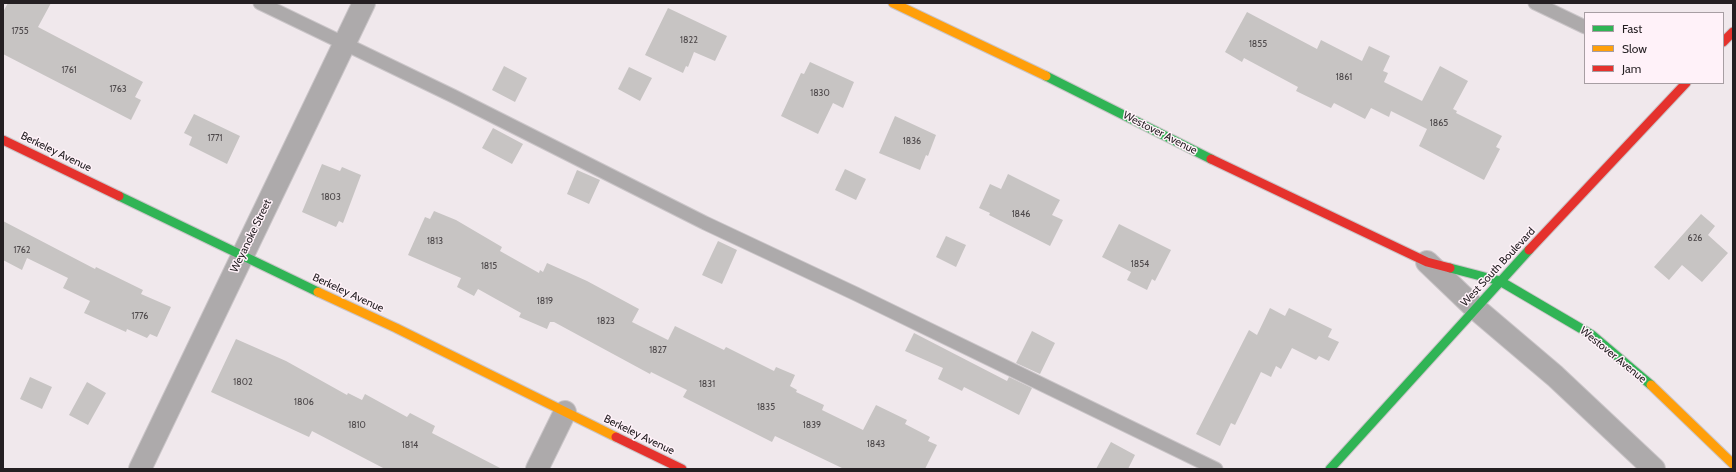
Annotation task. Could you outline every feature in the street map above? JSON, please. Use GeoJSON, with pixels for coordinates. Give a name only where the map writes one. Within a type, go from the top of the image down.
{"type":"FeatureCollection","features":[{"type":"Feature","properties":{"kind":"street","name":"Weyanoke Street"},"geometry":{"type":"LineString","coordinates":[[140,469],[364,3]]}},
{"type":"Feature","properties":{"kind":"street","name":"Westover Avenue"},"geometry":{"type":"LineString","coordinates":[[893,3],[1013,59],[1245,176],[1427,262],[1500,281],[1592,335],[1661,394],[1733,464]]}},
{"type":"Feature","properties":{"kind":"street"},"geometry":{"type":"LineString","coordinates":[[1724,36],[1733,21]]}},
{"type":"Feature","properties":{"kind":"street"},"geometry":{"type":"LineString","coordinates":[[1724,41],[1733,32]]}},
{"type":"Feature","properties":{"kind":"street","name":"West South Boulevard"},"geometry":{"type":"LineString","coordinates":[[1330,469],[1475,308],[1685,84]]}},
{"type":"Feature","properties":{"kind":"street","name":"Berkeley Avenue"},"geometry":{"type":"LineString","coordinates":[[3,140],[242,256],[396,328],[682,469]]}},
{"type":"Feature","properties":{"kind":"street","name":"Westover Avenue"},"geometry":{"type":"LineString","coordinates":[[1427,262],[1475,308],[1555,376],[1654,469]]}},
{"type":"Feature","properties":{"kind":"street"},"geometry":{"type":"LineString","coordinates":[[537,469],[565,412]]}},
{"type":"Feature","properties":{"kind":"lane"},"geometry":{"type":"LineString","coordinates":[[260,3],[453,96],[705,224],[870,301],[1216,469]]}},
{"type":"Feature","properties":{"kind":"lane"},"geometry":{"type":"LineString","coordinates":[[1535,3],[1584,27]]}},
{"type":"Feature","properties":{"kind":"building"},"geometry":{"type":"Polygon","coordinates":[[[8,3],[51,3],[38,27],[143,82],[135,97],[141,100],[131,120],[3,54],[3,12],[8,3]]]}},
{"type":"Feature","properties":{"kind":"building"},"geometry":{"type":"Polygon","coordinates":[[[668,8],[727,36],[715,61],[694,52],[688,67],[686,66],[683,73],[645,55],[668,8]]]}},
{"type":"Feature","properties":{"kind":"building"},"geometry":{"type":"Polygon","coordinates":[[[1247,12],[1317,49],[1321,40],[1362,61],[1369,46],[1390,56],[1383,71],[1388,73],[1384,82],[1422,101],[1440,66],[1468,81],[1453,109],[1457,111],[1456,113],[1502,136],[1496,147],[1500,149],[1484,180],[1419,146],[1427,129],[1391,111],[1389,117],[1371,108],[1365,119],[1334,103],[1331,108],[1296,91],[1298,87],[1244,58],[1242,62],[1225,52],[1247,12]]]}},
{"type":"Feature","properties":{"kind":"building"},"geometry":{"type":"Polygon","coordinates":[[[810,62],[854,82],[843,108],[833,103],[818,134],[781,116],[801,73],[804,74],[810,62]]]}},
{"type":"Feature","properties":{"kind":"building"},"geometry":{"type":"Polygon","coordinates":[[[504,66],[527,78],[515,102],[492,90],[504,66]]]}},
{"type":"Feature","properties":{"kind":"building"},"geometry":{"type":"Polygon","coordinates":[[[629,67],[652,78],[640,101],[618,89],[629,67]]]}},
{"type":"Feature","properties":{"kind":"building"},"geometry":{"type":"Polygon","coordinates":[[[194,114],[240,136],[227,164],[189,145],[192,137],[184,133],[194,114]]]}},
{"type":"Feature","properties":{"kind":"building"},"geometry":{"type":"Polygon","coordinates":[[[895,116],[936,135],[928,156],[926,155],[920,170],[879,153],[895,116]]]}},
{"type":"Feature","properties":{"kind":"building"},"geometry":{"type":"Polygon","coordinates":[[[493,128],[523,144],[512,164],[482,148],[493,128]]]}},
{"type":"Feature","properties":{"kind":"building"},"geometry":{"type":"Polygon","coordinates":[[[322,164],[340,171],[342,167],[361,175],[343,223],[339,221],[336,227],[302,212],[322,164]]]}},
{"type":"Feature","properties":{"kind":"building"},"geometry":{"type":"Polygon","coordinates":[[[845,169],[866,179],[856,200],[835,190],[845,169]]]}},
{"type":"Feature","properties":{"kind":"building"},"geometry":{"type":"Polygon","coordinates":[[[577,170],[600,180],[589,204],[567,194],[577,170]]]}},
{"type":"Feature","properties":{"kind":"building"},"geometry":{"type":"Polygon","coordinates":[[[1008,174],[1060,200],[1052,215],[1063,220],[1050,246],[989,215],[990,213],[979,208],[990,184],[1001,189],[1008,174]]]}},
{"type":"Feature","properties":{"kind":"building"},"geometry":{"type":"Polygon","coordinates":[[[434,211],[456,220],[502,247],[500,251],[539,273],[540,270],[543,272],[547,263],[587,281],[639,309],[632,322],[668,340],[675,326],[724,350],[726,347],[774,371],[776,367],[795,375],[790,386],[797,390],[796,392],[824,405],[822,410],[863,430],[876,405],[907,420],[905,424],[930,437],[928,441],[937,445],[925,469],[844,469],[775,436],[772,442],[683,397],[687,390],[651,372],[650,374],[554,322],[550,322],[547,329],[519,317],[521,313],[478,289],[474,296],[457,287],[461,278],[408,255],[425,217],[430,219],[434,211]]]}},
{"type":"Feature","properties":{"kind":"building"},"geometry":{"type":"Polygon","coordinates":[[[1701,214],[1715,226],[1708,235],[1728,253],[1702,282],[1682,265],[1669,280],[1654,267],[1701,214]]]}},
{"type":"Feature","properties":{"kind":"building"},"geometry":{"type":"Polygon","coordinates":[[[3,221],[95,269],[96,267],[143,290],[141,294],[171,307],[157,337],[150,334],[147,338],[127,329],[126,332],[84,313],[90,301],[63,288],[68,278],[27,258],[22,270],[3,260],[3,221]]]}},
{"type":"Feature","properties":{"kind":"building"},"geometry":{"type":"Polygon","coordinates":[[[1119,224],[1171,250],[1155,281],[1152,279],[1147,290],[1127,280],[1131,272],[1102,257],[1119,224]]]}},
{"type":"Feature","properties":{"kind":"building"},"geometry":{"type":"Polygon","coordinates":[[[946,236],[966,245],[956,267],[936,257],[946,236]]]}},
{"type":"Feature","properties":{"kind":"building"},"geometry":{"type":"Polygon","coordinates":[[[718,241],[737,250],[722,284],[702,275],[718,241]]]}},
{"type":"Feature","properties":{"kind":"building"},"geometry":{"type":"Polygon","coordinates":[[[1270,308],[1285,316],[1289,308],[1332,329],[1328,337],[1339,342],[1329,361],[1319,356],[1316,360],[1292,348],[1281,369],[1276,366],[1271,377],[1261,372],[1235,425],[1231,423],[1220,446],[1196,434],[1249,330],[1257,335],[1270,308]]]}},
{"type":"Feature","properties":{"kind":"building"},"geometry":{"type":"Polygon","coordinates":[[[1032,331],[1055,343],[1040,374],[1016,363],[1032,331]]]}},
{"type":"Feature","properties":{"kind":"building"},"geometry":{"type":"Polygon","coordinates":[[[914,333],[1007,381],[1009,377],[1032,388],[1019,415],[964,387],[962,391],[938,379],[943,368],[905,351],[914,333]]]}},
{"type":"Feature","properties":{"kind":"building"},"geometry":{"type":"Polygon","coordinates":[[[236,339],[286,361],[347,395],[348,393],[362,400],[365,394],[407,417],[410,413],[435,426],[432,433],[502,469],[385,469],[312,431],[309,437],[211,392],[236,339]]]}},
{"type":"Feature","properties":{"kind":"building"},"geometry":{"type":"Polygon","coordinates":[[[30,377],[52,387],[42,409],[20,399],[30,377]]]}},
{"type":"Feature","properties":{"kind":"building"},"geometry":{"type":"Polygon","coordinates":[[[87,382],[106,393],[88,425],[69,415],[87,382]]]}},
{"type":"Feature","properties":{"kind":"building"},"geometry":{"type":"Polygon","coordinates":[[[1111,442],[1135,455],[1128,469],[1096,469],[1111,442]]]}},
{"type":"Feature","properties":{"kind":"traffic: fast"},"geometry":{"type":"LineString","coordinates":[[1046,76],[1211,159]]}},
{"type":"Feature","properties":{"kind":"traffic: fast"},"geometry":{"type":"LineString","coordinates":[[119,196],[318,292]]}},
{"type":"Feature","properties":{"kind":"traffic: fast"},"geometry":{"type":"LineString","coordinates":[[1330,469],[1529,250]]}},
{"type":"Feature","properties":{"kind":"traffic: fast"},"geometry":{"type":"LineString","coordinates":[[1450,268],[1500,281],[1592,335],[1651,385]]}},
{"type":"Feature","properties":{"kind":"traffic: slow"},"geometry":{"type":"LineString","coordinates":[[893,3],[1046,76]]}},
{"type":"Feature","properties":{"kind":"traffic: slow"},"geometry":{"type":"LineString","coordinates":[[318,292],[396,328],[616,437]]}},
{"type":"Feature","properties":{"kind":"traffic: slow"},"geometry":{"type":"LineString","coordinates":[[1651,385],[1733,464]]}},
{"type":"Feature","properties":{"kind":"traffic: jam"},"geometry":{"type":"LineString","coordinates":[[1724,41],[1733,32]]}},
{"type":"Feature","properties":{"kind":"traffic: jam"},"geometry":{"type":"LineString","coordinates":[[1529,250],[1685,84]]}},
{"type":"Feature","properties":{"kind":"traffic: jam"},"geometry":{"type":"LineString","coordinates":[[3,140],[119,196]]}},
{"type":"Feature","properties":{"kind":"traffic: jam"},"geometry":{"type":"LineString","coordinates":[[1211,159],[1427,262],[1450,268]]}},
{"type":"Feature","properties":{"kind":"traffic: jam"},"geometry":{"type":"LineString","coordinates":[[616,437],[682,469]]}}]}
